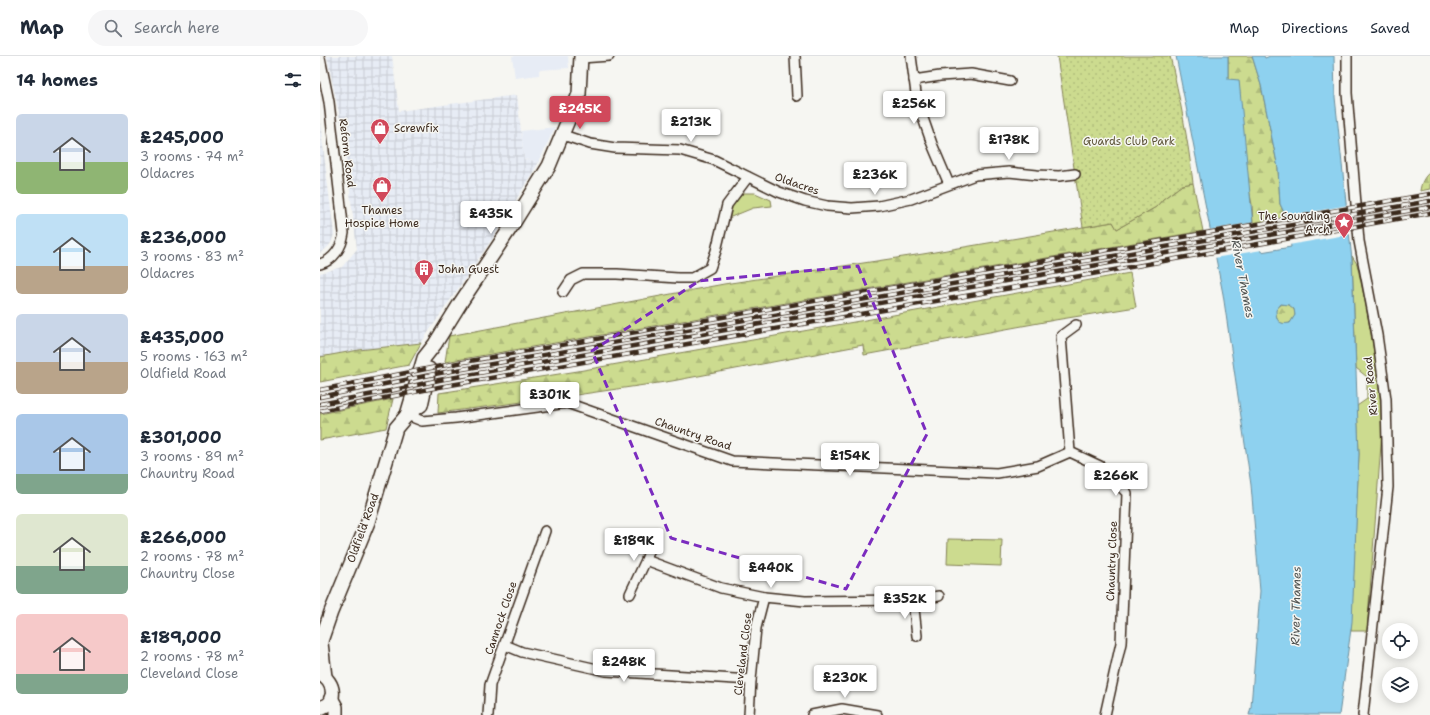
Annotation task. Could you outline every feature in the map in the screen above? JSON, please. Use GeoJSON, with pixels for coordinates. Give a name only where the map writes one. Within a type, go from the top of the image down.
{"type":"FeatureCollection","features":[{"type":"Feature","properties":{"kind":"main road","name":"Oldfield Road"},"geometry":{"type":"LineString","coordinates":[[320,643],[331,612],[368,522],[396,428],[407,415],[421,405],[435,344],[546,173],[579,94],[581,57]]}},
{"type":"Feature","properties":{"kind":"main road"},"geometry":{"type":"LineString","coordinates":[[320,643],[323,676],[332,687],[331,698],[323,708],[320,708]]}},
{"type":"Feature","properties":{"kind":"main road"},"geometry":{"type":"LineString","coordinates":[[331,698],[336,707],[336,715]]}},
{"type":"Feature","properties":{"kind":"street"},"geometry":{"type":"LineString","coordinates":[[581,57],[609,56]]}},
{"type":"Feature","properties":{"kind":"street"},"geometry":{"type":"LineString","coordinates":[[795,56],[797,96]]}},
{"type":"Feature","properties":{"kind":"street"},"geometry":{"type":"LineString","coordinates":[[911,56],[917,101],[932,144],[949,184]]}},
{"type":"Feature","properties":{"kind":"street","name":"River Road"},"geometry":{"type":"LineString","coordinates":[[1347,56],[1347,93],[1359,241],[1377,335],[1386,399],[1388,487],[1364,715]]}},
{"type":"Feature","properties":{"kind":"street","name":"Reform Road"},"geometry":{"type":"LineString","coordinates":[[320,58],[329,102],[344,233],[343,243],[338,250],[330,260],[320,264]]}},
{"type":"Feature","properties":{"kind":"street"},"geometry":{"type":"LineString","coordinates":[[914,80],[940,76],[971,74],[1010,80]]}},
{"type":"Feature","properties":{"kind":"street","name":"Oldacres"},"geometry":{"type":"LineString","coordinates":[[563,135],[590,144],[615,148],[680,150],[714,160],[779,192],[804,201],[827,206],[852,208],[879,206],[911,199],[975,175],[1009,172],[1037,176],[1075,174]]}},
{"type":"Feature","properties":{"kind":"street"},"geometry":{"type":"LineString","coordinates":[[563,292],[571,280],[583,274],[617,274],[692,278],[710,268],[716,252],[727,205],[748,177]]}},
{"type":"Feature","properties":{"kind":"street"},"geometry":{"type":"LineString","coordinates":[[1070,452],[1061,336],[1076,325]]}},
{"type":"Feature","properties":{"kind":"street","name":"Chauntry Road"},"geometry":{"type":"LineString","coordinates":[[407,415],[422,421],[568,403],[732,461],[998,473],[1038,466],[1070,452]]}},
{"type":"Feature","properties":{"kind":"street","name":"Chauntry Close"},"geometry":{"type":"LineString","coordinates":[[1070,452],[1100,466],[1127,493],[1121,643],[1105,715]]}},
{"type":"Feature","properties":{"kind":"street","name":"Cannock Close"},"geometry":{"type":"LineString","coordinates":[[488,715],[490,685],[545,531]]}},
{"type":"Feature","properties":{"kind":"street"},"geometry":{"type":"LineString","coordinates":[[630,594],[646,560],[654,537]]}},
{"type":"Feature","properties":{"kind":"street"},"geometry":{"type":"LineString","coordinates":[[646,560],[721,588],[805,602],[913,600],[939,596]]}},
{"type":"Feature","properties":{"kind":"street","name":"Cleveland Close"},"geometry":{"type":"LineString","coordinates":[[749,715],[756,628],[764,596]]}},
{"type":"Feature","properties":{"kind":"street"},"geometry":{"type":"LineString","coordinates":[[913,600],[917,636]]}},
{"type":"Feature","properties":{"kind":"street"},"geometry":{"type":"LineString","coordinates":[[505,645],[522,652],[606,671],[751,680]]}},
{"type":"Feature","properties":{"kind":"street"},"geometry":{"type":"LineString","coordinates":[[812,715],[842,709],[877,715]]}},
{"type":"Feature","properties":{"kind":"highlighted area"},"geometry":{"type":"Polygon","coordinates":[[[858,266],[927,434],[846,589],[671,538],[592,351],[699,281],[858,266]]]}},
{"type":"Feature","properties":{"kind":"shaded area"},"geometry":{"type":"Polygon","coordinates":[[[327,56],[392,56],[399,111],[517,95],[524,159],[539,162],[494,236],[421,343],[359,350],[320,357],[320,273],[342,267],[357,249],[342,128],[327,56]]]}},
{"type":"Feature","properties":{"kind":"shaded area"},"geometry":{"type":"Polygon","coordinates":[[[512,56],[568,56],[569,68],[539,70],[539,75],[515,78],[512,56]]]}},
{"type":"Feature","properties":{"kind":"shaded area"},"geometry":{"type":"Polygon","coordinates":[[[320,122],[334,234],[331,243],[320,253],[320,122]]]}},
{"type":"Feature","properties":{"kind":"shaded area"},"geometry":{"type":"Polygon","coordinates":[[[555,127],[539,162],[524,159],[521,131],[555,127]]]}},
{"type":"Feature","properties":{"kind":"green space","name":"Guards Club Park"},"geometry":{"type":"Polygon","coordinates":[[[1057,56],[1170,56],[1189,151],[1193,183],[1182,185],[1163,199],[1156,207],[1117,229],[1113,222],[1083,227],[1057,56]]]}},
{"type":"Feature","properties":{"kind":"green space"},"geometry":{"type":"Polygon","coordinates":[[[1228,56],[1252,56],[1261,85],[1278,168],[1280,204],[1287,219],[1253,225],[1252,205],[1228,79],[1228,56]]]}},
{"type":"Feature","properties":{"kind":"green space"},"geometry":{"type":"Polygon","coordinates":[[[1430,172],[1430,189],[1420,191],[1423,180],[1430,172]]]}},
{"type":"Feature","properties":{"kind":"green space"},"geometry":{"type":"Polygon","coordinates":[[[1193,183],[1203,231],[445,362],[449,336],[724,284],[923,254],[1113,222],[1117,229],[1156,207],[1163,199],[1182,185],[1193,183]]]}},
{"type":"Feature","properties":{"kind":"green space"},"geometry":{"type":"Polygon","coordinates":[[[744,193],[755,193],[771,200],[772,206],[753,208],[726,219],[724,218],[734,202],[744,193]]]}},
{"type":"Feature","properties":{"kind":"green space"},"geometry":{"type":"Polygon","coordinates":[[[1352,256],[1357,264],[1366,305],[1376,364],[1382,431],[1367,631],[1351,631],[1359,454],[1357,406],[1367,399],[1367,377],[1356,368],[1352,256]]]}},
{"type":"Feature","properties":{"kind":"green space"},"geometry":{"type":"Polygon","coordinates":[[[1130,273],[1136,307],[1055,320],[864,355],[863,345],[672,381],[438,413],[439,393],[578,371],[1130,273]]]}},
{"type":"Feature","properties":{"kind":"green space"},"geometry":{"type":"Polygon","coordinates":[[[1285,304],[1292,307],[1295,314],[1292,321],[1285,324],[1278,321],[1275,314],[1278,307],[1285,304]]]}},
{"type":"Feature","properties":{"kind":"green space"},"geometry":{"type":"Polygon","coordinates":[[[421,343],[409,365],[320,382],[320,357],[359,350],[421,343]]]}},
{"type":"Feature","properties":{"kind":"green space"},"geometry":{"type":"Polygon","coordinates":[[[393,399],[386,428],[320,440],[320,414],[393,399]]]}},
{"type":"Feature","properties":{"kind":"green space"},"geometry":{"type":"Polygon","coordinates":[[[948,539],[1002,540],[1001,566],[947,564],[948,539]]]}},
{"type":"Feature","properties":{"kind":"water","name":"River Thames"},"geometry":{"type":"Polygon","coordinates":[[[1176,56],[1228,56],[1228,79],[1239,80],[1253,225],[1261,252],[1291,247],[1287,219],[1280,204],[1278,168],[1261,85],[1252,56],[1264,56],[1265,58],[1270,56],[1334,56],[1335,97],[1352,260],[1359,454],[1352,622],[1339,715],[1249,715],[1251,707],[1260,591],[1251,485],[1223,294],[1176,56]],[[1281,304],[1276,310],[1277,317],[1281,323],[1290,323],[1295,315],[1294,309],[1289,305],[1281,304]]]}},
{"type":"Feature","properties":{"kind":"pier"},"geometry":{"type":"Polygon","coordinates":[[[1348,205],[1351,234],[1289,245],[1284,217],[1348,205]]]}},
{"type":"Feature","properties":{"kind":"pier"},"geometry":{"type":"Polygon","coordinates":[[[1255,222],[1262,250],[1214,258],[1208,230],[1255,222]]]}},
{"type":"Feature","properties":{"kind":"railway"},"geometry":{"type":"LineString","coordinates":[[320,390],[441,366],[1430,194]]}},
{"type":"Feature","properties":{"kind":"railway"},"geometry":{"type":"LineString","coordinates":[[320,397],[440,373],[1430,201]]}},
{"type":"Feature","properties":{"kind":"railway"},"geometry":{"type":"LineString","coordinates":[[320,404],[439,380],[1430,207]]}},
{"type":"Feature","properties":{"kind":"railway"},"geometry":{"type":"LineString","coordinates":[[320,411],[439,387],[1092,274],[1430,213]]}},
{"type":"Feature","properties":{"kind":"place","name":"Screwfix"},"geometry":{"type":"Point","coordinates":[380,145]}},
{"type":"Feature","properties":{"kind":"place","name":"Thames Hospice Home"},"geometry":{"type":"Point","coordinates":[382,203]}},
{"type":"Feature","properties":{"kind":"place","name":"The Sounding Arch"},"geometry":{"type":"Point","coordinates":[1344,239]}},
{"type":"Feature","properties":{"kind":"place","name":"John Guest"},"geometry":{"type":"Point","coordinates":[424,286]}}]}
